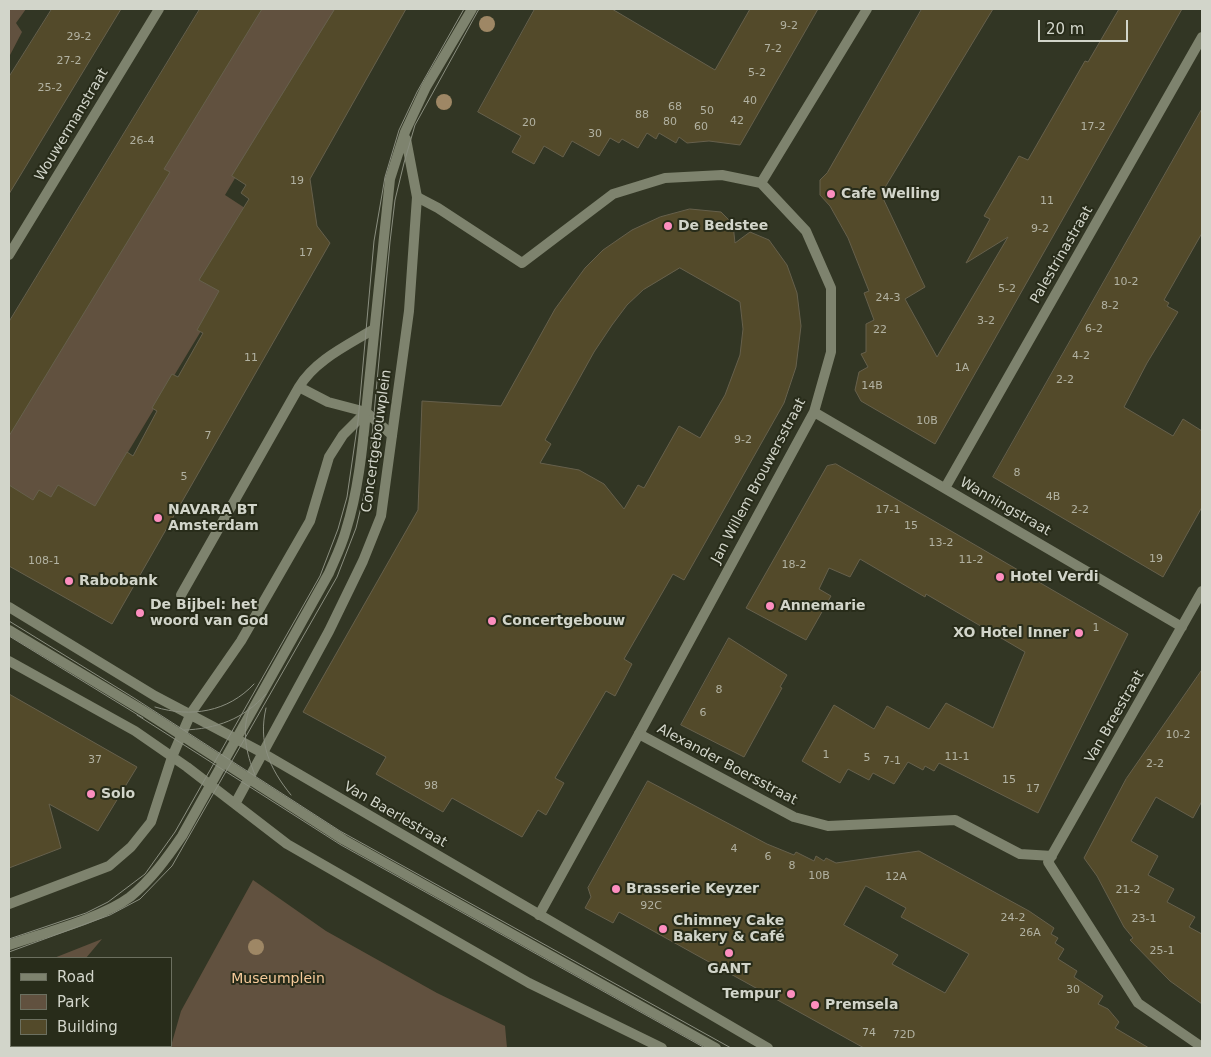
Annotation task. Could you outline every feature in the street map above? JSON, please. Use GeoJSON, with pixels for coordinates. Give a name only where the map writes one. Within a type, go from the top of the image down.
{"type":"FeatureCollection","features":[{"type":"Feature","properties":{"kind":"street","name":"Wouwermanstraat"},"geometry":{"type":"LineString","coordinates":[[9,255],[159,9]]}},
{"type":"Feature","properties":{"kind":"street"},"geometry":{"type":"LineString","coordinates":[[405,132],[426,87],[472,9]]}},
{"type":"Feature","properties":{"kind":"street"},"geometry":{"type":"LineString","coordinates":[[417,197],[438,208],[522,263],[612,194],[665,178],[722,175],[762,183],[867,9]]}},
{"type":"Feature","properties":{"kind":"street","name":"Palestrinastraat"},"geometry":{"type":"LineString","coordinates":[[945,488],[1202,37]]}},
{"type":"Feature","properties":{"kind":"street","name":"Concertgebouwplein"},"geometry":{"type":"LineString","coordinates":[[234,804],[364,561],[380,516],[409,311],[417,197],[405,132]]}},
{"type":"Feature","properties":{"kind":"street","name":"Concertgebouwplein"},"geometry":{"type":"LineString","coordinates":[[9,945],[86,919],[129,898],[160,867],[182,836],[329,573],[346,531],[361,462],[387,196],[390,179],[405,132]]}},
{"type":"Feature","properties":{"kind":"street","name":"Jan Willem Brouwersstraat"},"geometry":{"type":"LineString","coordinates":[[539,915],[814,412],[831,352],[831,288],[806,231],[762,183]]}},
{"type":"Feature","properties":{"kind":"street"},"geometry":{"type":"LineString","coordinates":[[181,596],[306,376],[335,352],[374,329]]}},
{"type":"Feature","properties":{"kind":"street"},"geometry":{"type":"LineString","coordinates":[[299,387],[328,402],[366,412],[392,435]]}},
{"type":"Feature","properties":{"kind":"street","name":"Concertgebouwplein"},"geometry":{"type":"LineString","coordinates":[[9,904],[109,866],[131,847],[151,822],[172,756],[191,713],[241,641],[310,522],[329,457],[343,435],[366,412]]}},
{"type":"Feature","properties":{"kind":"street","name":"Wanningstraat"},"geometry":{"type":"LineString","coordinates":[[814,412],[1182,627]]}},
{"type":"Feature","properties":{"kind":"street","name":"Van Breestraat"},"geometry":{"type":"LineString","coordinates":[[1052,856],[1202,591]]}},
{"type":"Feature","properties":{"kind":"street","name":"Van Baerlestraat"},"geometry":{"type":"LineString","coordinates":[[9,607],[155,696],[191,713],[261,752],[768,1048]]}},
{"type":"Feature","properties":{"kind":"street"},"geometry":{"type":"LineString","coordinates":[[9,630],[181,735],[344,840],[716,1048]]}},
{"type":"Feature","properties":{"kind":"street"},"geometry":{"type":"LineString","coordinates":[[9,661],[135,731],[172,756],[287,844],[529,983],[662,1048]]}},
{"type":"Feature","properties":{"kind":"street","name":"Alexander Boersstraat"},"geometry":{"type":"LineString","coordinates":[[639,734],[794,817],[828,826],[956,820],[1020,854],[1052,856]]}},
{"type":"Feature","properties":{"kind":"street"},"geometry":{"type":"LineString","coordinates":[[1052,856],[1048,862],[1138,1003],[1202,1047]]}},
{"type":"Feature","properties":{"kind":"green space"},"geometry":{"type":"Polygon","coordinates":[[[9,9],[26,9],[16,23],[22,32],[9,57],[9,9]]]}},
{"type":"Feature","properties":{"kind":"green space"},"geometry":{"type":"Polygon","coordinates":[[[257,9],[336,9],[225,195],[251,212],[242,263],[78,535],[9,493],[9,422],[257,9]]]}},
{"type":"Feature","properties":{"kind":"green space","name":"Museumplein"},"geometry":{"type":"Polygon","coordinates":[[[253,880],[326,931],[437,993],[505,1026],[507,1048],[163,1048],[172,1047],[181,1011],[253,880]]]}},
{"type":"Feature","properties":{"kind":"green space"},"geometry":{"type":"Polygon","coordinates":[[[102,939],[87,957],[57,957],[102,939]]]}},
{"type":"Feature","properties":{"kind":"green space"},"geometry":{"type":"Polygon","coordinates":[[[9,976],[10,1047],[105,1048],[9,1048],[9,976]]]}},
{"type":"Feature","properties":{"kind":"building"},"geometry":{"type":"Polygon","coordinates":[[[52,9],[121,9],[9,194],[9,77],[52,9]]]}},
{"type":"Feature","properties":{"kind":"building"},"geometry":{"type":"Polygon","coordinates":[[[200,9],[262,9],[164,169],[170,172],[9,436],[9,322],[200,9]]]}},
{"type":"Feature","properties":{"kind":"building"},"geometry":{"type":"Polygon","coordinates":[[[335,9],[406,9],[310,179],[317,226],[330,243],[112,624],[9,566],[9,485],[33,500],[39,490],[51,497],[58,485],[95,506],[127,452],[133,456],[157,411],[152,408],[172,374],[178,377],[203,333],[197,330],[219,291],[199,280],[249,199],[241,193],[246,185],[232,176],[335,9]]]}},
{"type":"Feature","properties":{"kind":"building"},"geometry":{"type":"Polygon","coordinates":[[[535,9],[612,9],[715,70],[750,9],[818,9],[740,145],[709,141],[687,143],[679,137],[676,143],[659,133],[656,139],[647,133],[638,148],[622,139],[619,143],[610,138],[599,156],[572,141],[563,157],[544,146],[534,164],[512,152],[521,136],[478,112],[535,9]]]}},
{"type":"Feature","properties":{"kind":"building"},"geometry":{"type":"Polygon","coordinates":[[[922,9],[993,9],[881,194],[925,287],[905,299],[937,357],[1008,237],[966,263],[990,219],[984,216],[1019,156],[1028,160],[1085,61],[1088,62],[1119,9],[1182,9],[935,444],[861,401],[855,390],[859,372],[868,367],[861,354],[866,352],[866,324],[874,320],[864,293],[869,291],[848,238],[830,206],[820,195],[820,180],[827,173],[922,9]]]}},
{"type":"Feature","properties":{"kind":"building"},"geometry":{"type":"Polygon","coordinates":[[[1202,109],[1202,233],[1164,300],[1169,303],[1167,306],[1178,312],[1147,363],[1124,407],[1173,436],[1183,419],[1202,431],[1202,507],[1163,577],[993,477],[1202,109]]]}},
{"type":"Feature","properties":{"kind":"building","name":"Concertgebouw"},"geometry":{"type":"Polygon","coordinates":[[[690,209],[721,212],[733,224],[735,243],[750,232],[769,240],[787,265],[797,293],[801,326],[796,367],[784,403],[684,580],[673,574],[624,659],[632,664],[615,696],[606,691],[555,778],[564,783],[546,815],[538,810],[522,837],[452,798],[443,812],[376,774],[386,757],[303,712],[418,510],[422,401],[501,406],[555,309],[585,268],[603,250],[632,230],[660,217],[690,209]],[[680,268],[643,290],[627,305],[594,352],[545,440],[551,444],[540,463],[579,470],[604,484],[624,509],[638,485],[644,488],[679,426],[700,438],[725,395],[740,355],[743,329],[740,302],[680,268]]]}},
{"type":"Feature","properties":{"kind":"building"},"geometry":{"type":"Polygon","coordinates":[[[836,464],[1128,634],[1038,813],[939,763],[934,771],[925,766],[923,770],[908,762],[894,784],[873,773],[869,780],[848,769],[840,783],[802,761],[834,705],[874,729],[887,706],[929,729],[946,703],[993,728],[1025,652],[926,594],[925,597],[860,559],[850,577],[829,568],[819,589],[831,596],[806,640],[746,608],[827,466],[836,464]]]}},
{"type":"Feature","properties":{"kind":"building"},"geometry":{"type":"Polygon","coordinates":[[[729,638],[787,675],[780,687],[782,688],[744,757],[681,725],[729,638]]]}},
{"type":"Feature","properties":{"kind":"building"},"geometry":{"type":"Polygon","coordinates":[[[1202,670],[1202,801],[1193,818],[1156,797],[1131,841],[1158,856],[1148,875],[1174,889],[1167,902],[1195,917],[1189,927],[1202,934],[1202,1004],[1170,981],[1130,940],[1133,938],[1124,927],[1097,876],[1084,858],[1126,779],[1202,670]]]}},
{"type":"Feature","properties":{"kind":"building"},"geometry":{"type":"Polygon","coordinates":[[[9,694],[137,767],[98,831],[49,804],[61,848],[9,868],[9,694]]]}},
{"type":"Feature","properties":{"kind":"building"},"geometry":{"type":"Polygon","coordinates":[[[648,781],[767,844],[794,855],[796,852],[814,861],[816,856],[824,861],[826,858],[836,863],[919,851],[1029,911],[1054,928],[1051,934],[1058,938],[1055,943],[1064,949],[1058,959],[1077,971],[1074,977],[1103,996],[1098,1004],[1108,1009],[1119,1022],[1115,1028],[1149,1048],[864,1048],[619,912],[613,923],[585,908],[591,897],[588,888],[648,781]],[[866,886],[844,925],[898,955],[892,964],[945,993],[969,954],[901,917],[906,908],[866,886]]]}},
{"type":"Feature","properties":{"kind":"tram line"},"geometry":{"type":"LineString","coordinates":[[9,939],[86,913],[108,902],[145,874],[175,832],[320,576],[338,529],[347,497],[358,421],[374,241],[385,177],[399,130],[417,92],[464,9]]}},
{"type":"Feature","properties":{"kind":"tram line"},"geometry":{"type":"LineString","coordinates":[[9,952],[110,915],[140,899],[172,866],[337,577],[356,528],[368,478],[390,242],[395,200],[404,163],[415,125],[479,9]]}},
{"type":"Feature","properties":{"kind":"tram line"},"geometry":{"type":"LineString","coordinates":[[9,621],[134,698],[340,831],[731,1048]]}},
{"type":"Feature","properties":{"kind":"tram line"},"geometry":{"type":"LineString","coordinates":[[9,636],[143,718]]}},
{"type":"Feature","properties":{"kind":"tram line"},"geometry":{"type":"LineString","coordinates":[[155,707],[182,712],[208,710],[233,701],[254,684]]}},
{"type":"Feature","properties":{"kind":"tram line"},"geometry":{"type":"LineString","coordinates":[[184,730],[218,725],[229,721],[248,710],[266,694]]}},
{"type":"Feature","properties":{"kind":"tram line"},"geometry":{"type":"LineString","coordinates":[[250,707],[245,733],[249,758],[255,775]]}},
{"type":"Feature","properties":{"kind":"tram line"},"geometry":{"type":"LineString","coordinates":[[266,708],[263,732],[267,754],[271,765],[291,795]]}},
{"type":"Feature","properties":{"kind":"tram line"},"geometry":{"type":"LineString","coordinates":[[137,715],[341,845],[705,1048]]}},
{"type":"Feature","properties":{"kind":"place","name":"Cafe Welling"},"geometry":{"type":"Point","coordinates":[831,194]}},
{"type":"Feature","properties":{"kind":"place","name":"De Bedstee"},"geometry":{"type":"Point","coordinates":[668,226]}},
{"type":"Feature","properties":{"kind":"place","name":"NAVARA BT Amsterdam"},"geometry":{"type":"Point","coordinates":[158,518]}},
{"type":"Feature","properties":{"kind":"place","name":"Hotel Verdi"},"geometry":{"type":"Point","coordinates":[1000,577]}},
{"type":"Feature","properties":{"kind":"place","name":"Rabobank"},"geometry":{"type":"Point","coordinates":[69,581]}},
{"type":"Feature","properties":{"kind":"place","name":"Annemarie"},"geometry":{"type":"Point","coordinates":[770,606]}},
{"type":"Feature","properties":{"kind":"place","name":"De Bijbel: het woord van God"},"geometry":{"type":"Point","coordinates":[140,613]}},
{"type":"Feature","properties":{"kind":"place","name":"Concertgebouw"},"geometry":{"type":"Point","coordinates":[492,621]}},
{"type":"Feature","properties":{"kind":"place","name":"XO Hotel Inner"},"geometry":{"type":"Point","coordinates":[1079,633]}},
{"type":"Feature","properties":{"kind":"place","name":"Solo"},"geometry":{"type":"Point","coordinates":[91,794]}},
{"type":"Feature","properties":{"kind":"place","name":"Brasserie Keyzer"},"geometry":{"type":"Point","coordinates":[616,889]}},
{"type":"Feature","properties":{"kind":"place","name":"Chimney Cake Bakery & Café"},"geometry":{"type":"Point","coordinates":[663,929]}},
{"type":"Feature","properties":{"kind":"place","name":"GANT"},"geometry":{"type":"Point","coordinates":[729,953]}},
{"type":"Feature","properties":{"kind":"place","name":"Tempur"},"geometry":{"type":"Point","coordinates":[791,994]}},
{"type":"Feature","properties":{"kind":"place","name":"Premsela"},"geometry":{"type":"Point","coordinates":[815,1005]}}]}
